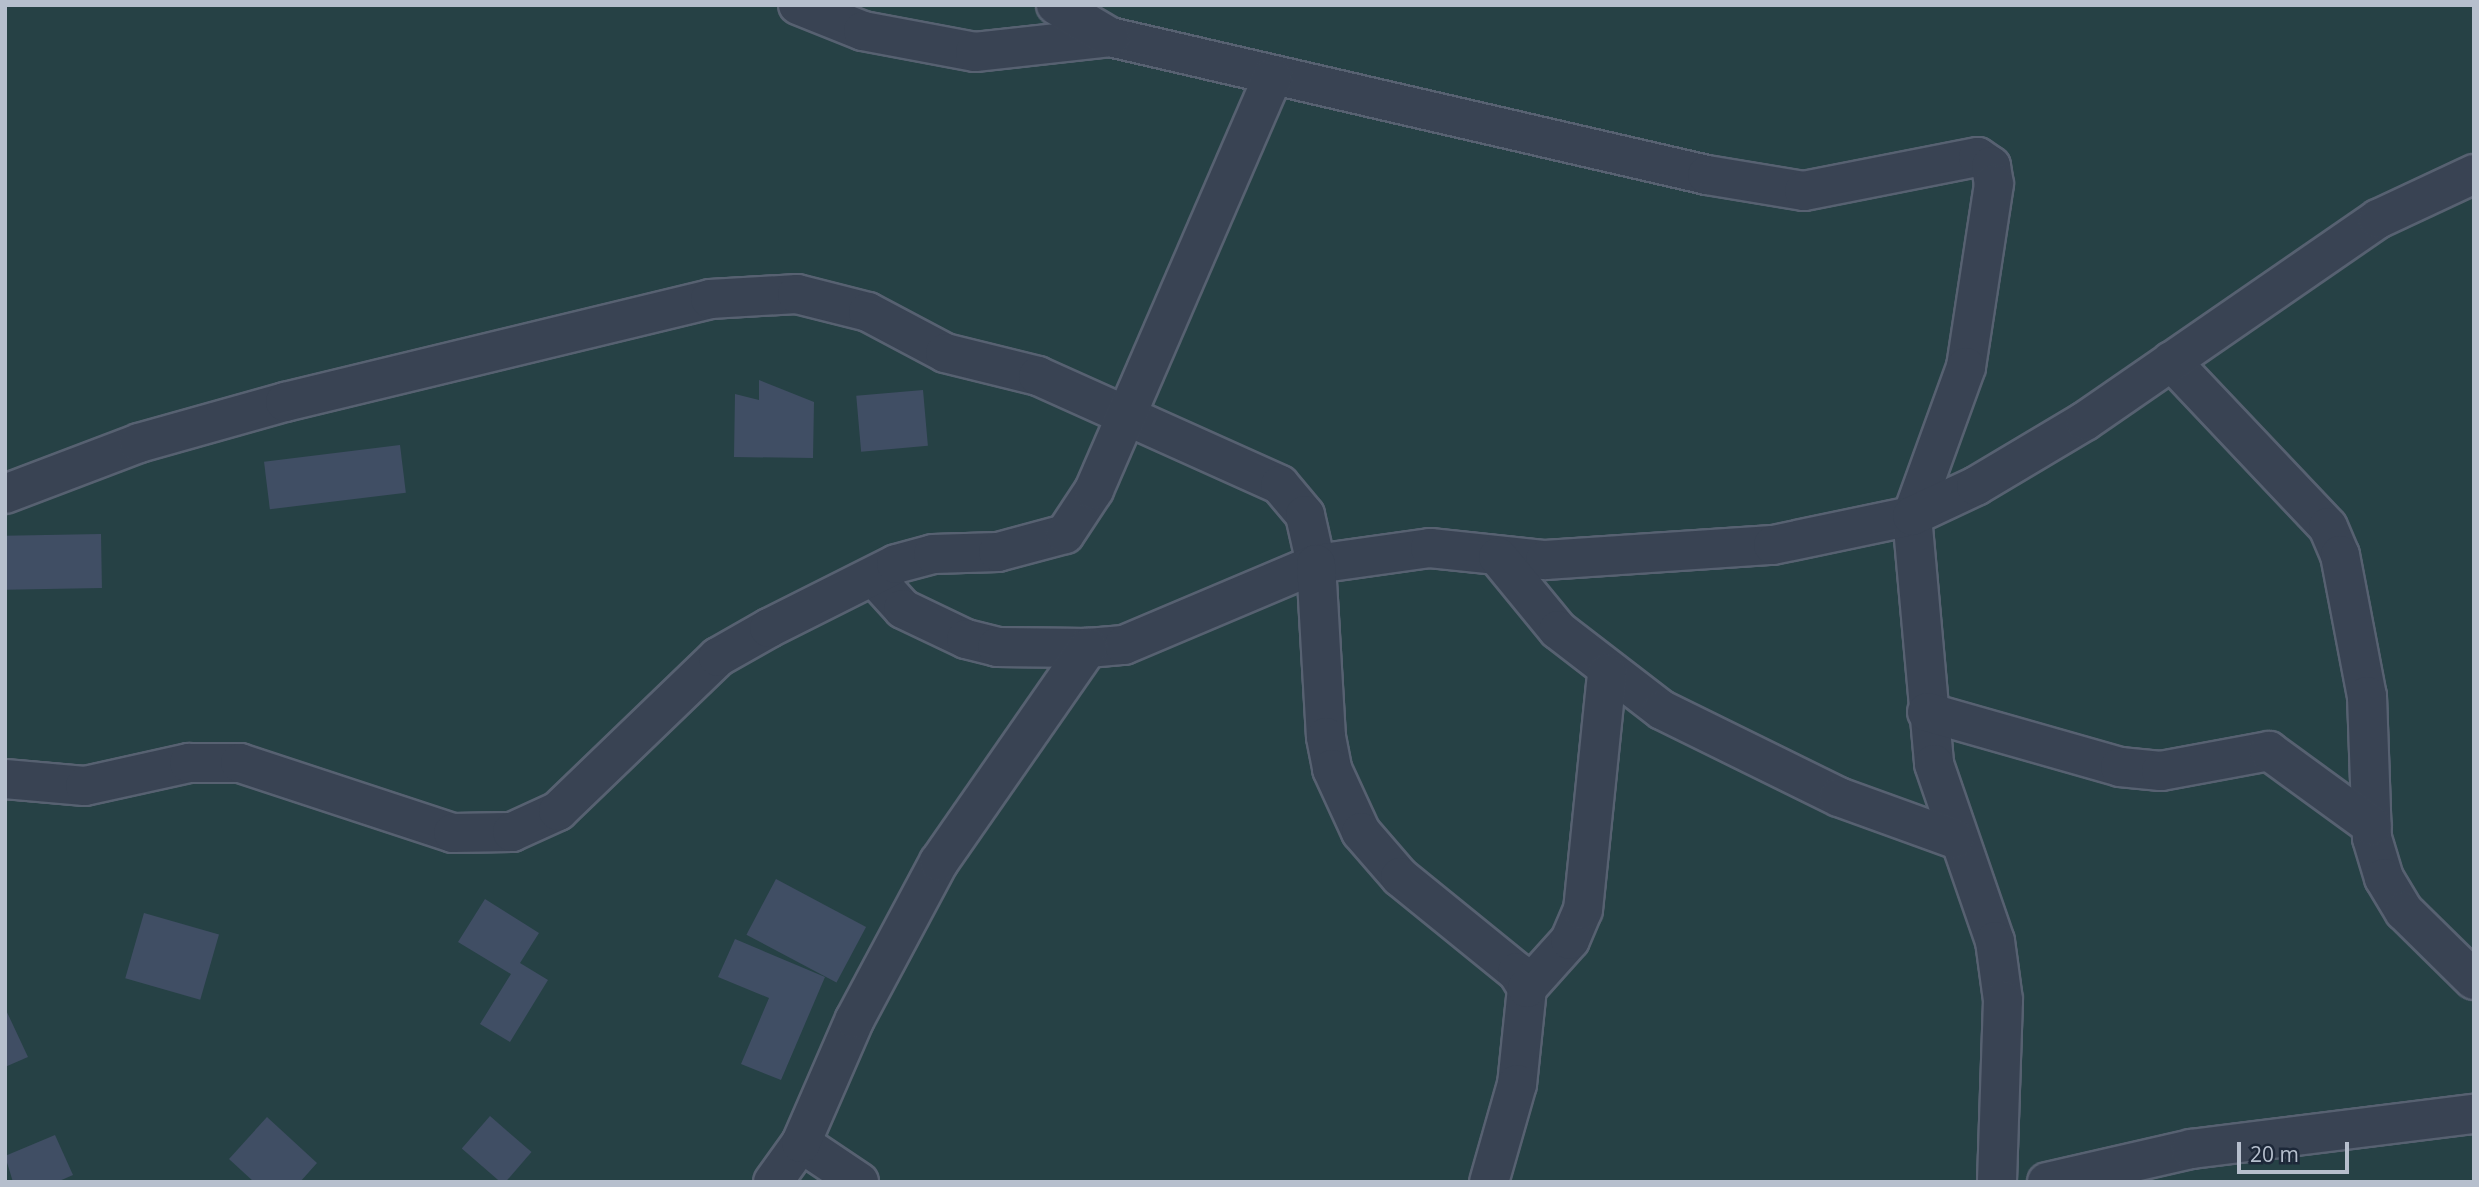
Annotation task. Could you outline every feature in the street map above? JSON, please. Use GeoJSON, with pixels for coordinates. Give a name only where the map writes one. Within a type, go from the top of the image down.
{"type":"FeatureCollection","features":[{"type":"Feature","properties":{"kind":"street"},"geometry":{"type":"LineString","coordinates":[[798,5],[838,13],[921,45],[975,52],[1110,37]]}},
{"type":"Feature","properties":{"kind":"street"},"geometry":{"type":"LineString","coordinates":[[1056,5],[1110,37],[1273,76],[1804,191],[1978,157],[1991,166],[1994,184],[1973,330],[1912,516],[1927,712],[1955,839],[1995,941],[2003,1000],[1997,1182]]}},
{"type":"Feature","properties":{"kind":"street"},"geometry":{"type":"LineString","coordinates":[[5,779],[85,786],[189,763],[240,763],[453,833],[512,832],[558,811],[718,657],[874,577],[933,554],[998,552],[1065,534],[1094,490],[1273,76]]}},
{"type":"Feature","properties":{"kind":"street"},"geometry":{"type":"LineString","coordinates":[[874,577],[903,609],[966,639],[997,647],[1088,648],[1124,645],[1316,564],[1430,548],[1498,557],[1596,559],[1773,545],[1912,516],[2085,421],[2378,219],[2474,174]]}},
{"type":"Feature","properties":{"kind":"street"},"geometry":{"type":"LineString","coordinates":[[5,494],[139,443],[285,402],[749,294],[797,294],[869,312],[945,353],[1038,376],[1128,414],[1280,485],[1305,515],[1316,564],[1326,737],[1332,769],[1361,832],[1400,877],[1517,972],[1527,988]]}},
{"type":"Feature","properties":{"kind":"street"},"geometry":{"type":"LineString","coordinates":[[2171,361],[2332,537],[2367,696],[2372,826],[2384,878],[2404,911],[2474,980]]}},
{"type":"Feature","properties":{"kind":"street"},"geometry":{"type":"LineString","coordinates":[[1498,557],[1558,630],[1607,673],[1662,710],[1839,797],[1955,839]]}},
{"type":"Feature","properties":{"kind":"street"},"geometry":{"type":"LineString","coordinates":[[773,1182],[801,1143],[855,1019],[939,862],[1088,648]]}},
{"type":"Feature","properties":{"kind":"street"},"geometry":{"type":"LineString","coordinates":[[1489,1182],[1517,1084],[1527,988],[1570,940],[1583,910],[1607,673]]}},
{"type":"Feature","properties":{"kind":"street"},"geometry":{"type":"LineString","coordinates":[[1927,712],[2120,767],[2161,771],[2269,751],[2372,826]]}},
{"type":"Feature","properties":{"kind":"street"},"geometry":{"type":"LineString","coordinates":[[2047,1182],[2191,1149],[2474,1114]]}},
{"type":"Feature","properties":{"kind":"street"},"geometry":{"type":"LineString","coordinates":[[801,1143],[859,1182]]}},
{"type":"Feature","properties":{"kind":"green space"},"geometry":{"type":"Polygon","coordinates":[[[5,5],[2474,5],[2474,1182],[5,1182],[5,5]]]}},
{"type":"Feature","properties":{"kind":"building"},"geometry":{"type":"Polygon","coordinates":[[[759,380],[814,402],[813,458],[734,457],[735,394],[759,400],[759,380]]]}},
{"type":"Feature","properties":{"kind":"building"},"geometry":{"type":"Polygon","coordinates":[[[923,390],[928,446],[861,452],[856,396],[923,390]]]}},
{"type":"Feature","properties":{"kind":"building"},"geometry":{"type":"Polygon","coordinates":[[[400,445],[406,493],[270,509],[264,462],[400,445]]]}},
{"type":"Feature","properties":{"kind":"building"},"geometry":{"type":"Polygon","coordinates":[[[101,534],[102,588],[6,590],[5,536],[101,534]]]}},
{"type":"Feature","properties":{"kind":"building"},"geometry":{"type":"Polygon","coordinates":[[[776,879],[866,927],[836,983],[746,935],[776,879]]]}},
{"type":"Feature","properties":{"kind":"building"},"geometry":{"type":"Polygon","coordinates":[[[485,899],[539,933],[520,963],[548,980],[510,1042],[480,1024],[511,974],[458,942],[485,899]]]}},
{"type":"Feature","properties":{"kind":"building"},"geometry":{"type":"Polygon","coordinates":[[[144,913],[219,934],[200,1000],[125,978],[144,913]]]}},
{"type":"Feature","properties":{"kind":"building"},"geometry":{"type":"Polygon","coordinates":[[[735,939],[825,977],[781,1080],[741,1064],[769,998],[718,977],[735,939]]]}},
{"type":"Feature","properties":{"kind":"building"},"geometry":{"type":"Polygon","coordinates":[[[5,1008],[28,1057],[5,1067],[5,1008]]]}},
{"type":"Feature","properties":{"kind":"building"},"geometry":{"type":"Polygon","coordinates":[[[490,1116],[532,1152],[506,1182],[500,1182],[462,1148],[490,1116]]]}},
{"type":"Feature","properties":{"kind":"building"},"geometry":{"type":"Polygon","coordinates":[[[267,1117],[317,1163],[300,1182],[254,1182],[229,1159],[267,1117]]]}},
{"type":"Feature","properties":{"kind":"building"},"geometry":{"type":"Polygon","coordinates":[[[55,1135],[73,1175],[57,1182],[13,1182],[5,1156],[55,1135]]]}}]}
